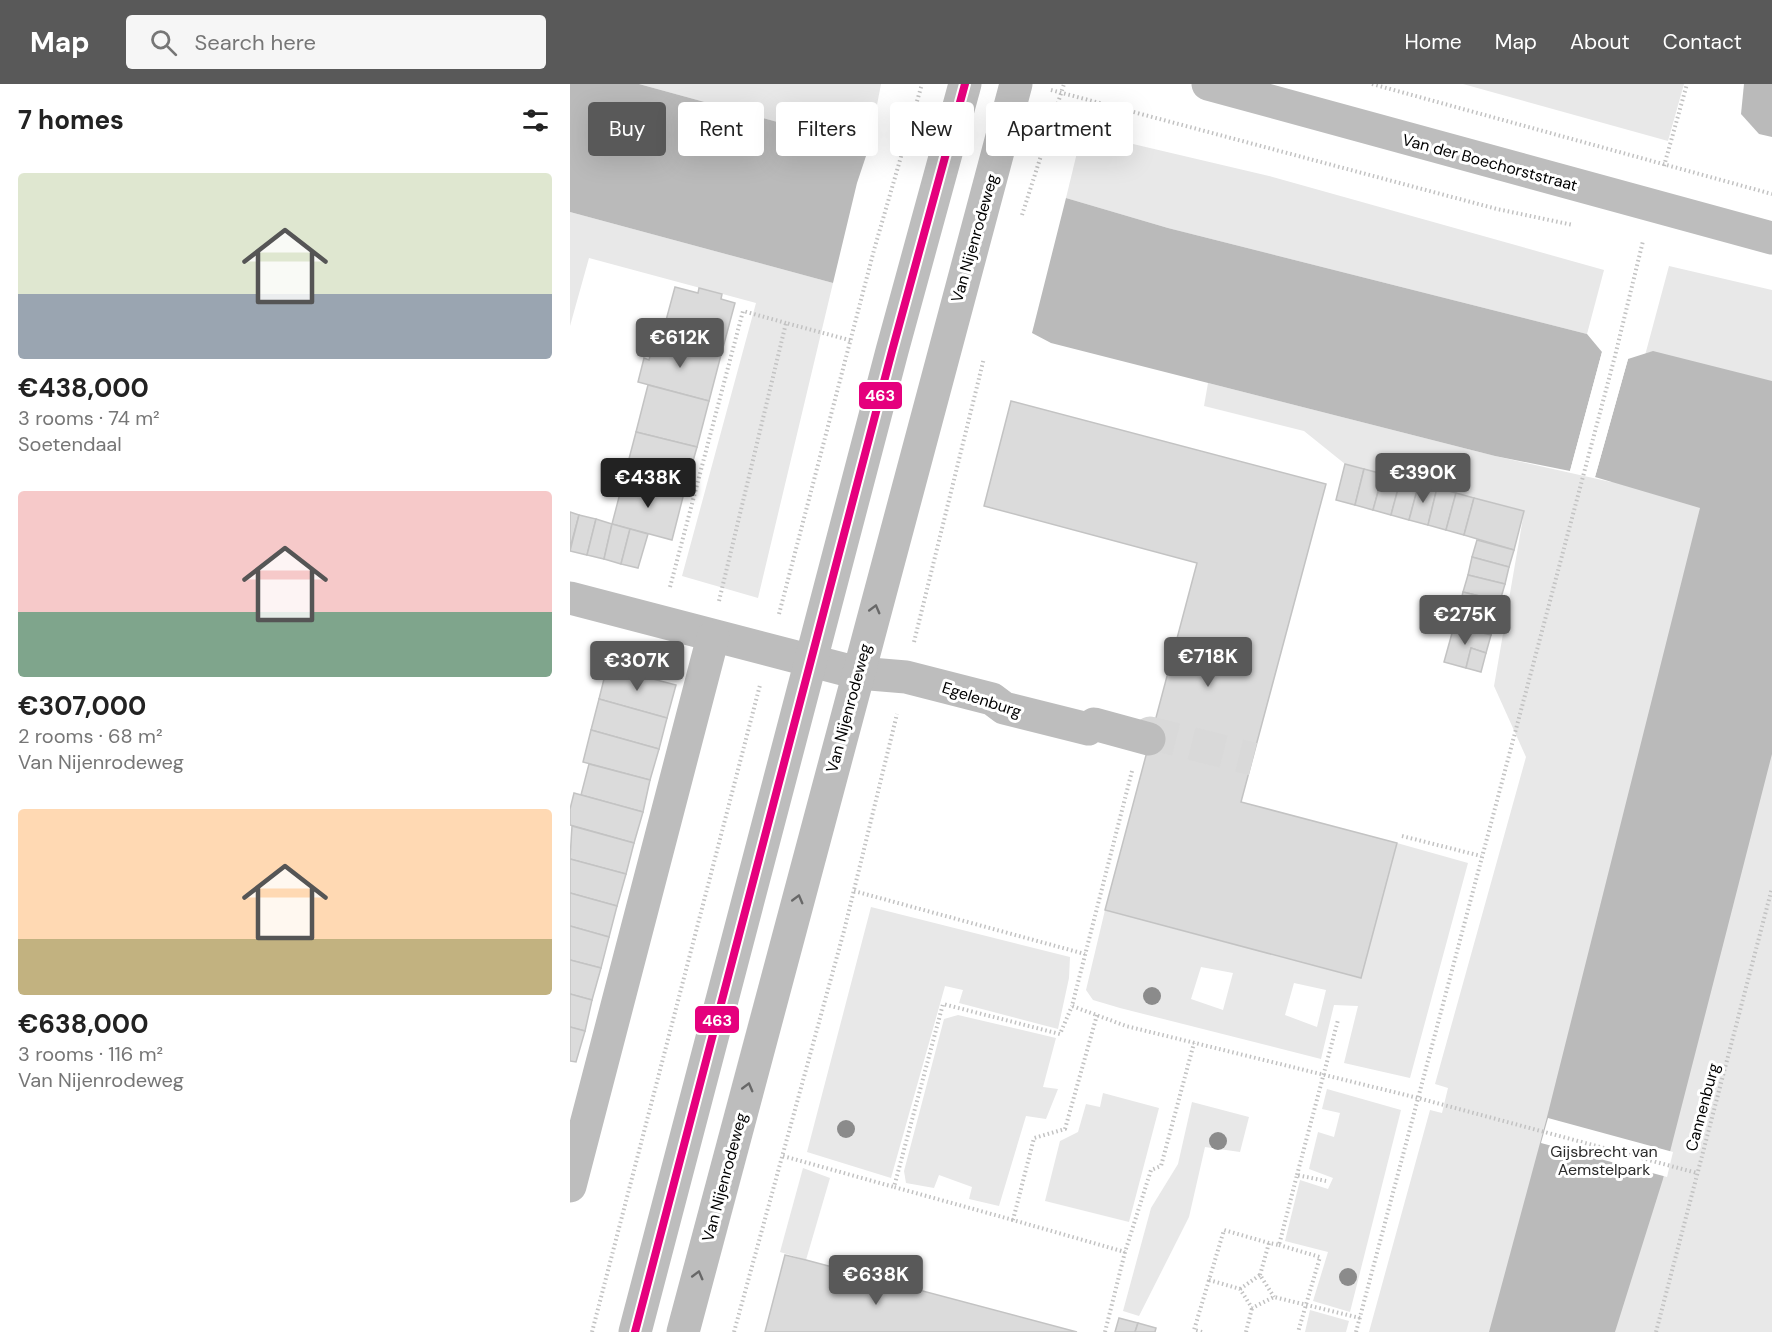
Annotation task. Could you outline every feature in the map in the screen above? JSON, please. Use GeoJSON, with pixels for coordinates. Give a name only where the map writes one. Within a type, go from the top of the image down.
{"type":"FeatureCollection","features":[{"type":"Feature","properties":{"kind":"street"},"geometry":{"type":"LineString","coordinates":[[635,1332],[964,84]]}},
{"type":"Feature","properties":{"kind":"street","name":"Van der Boechorststraat"},"geometry":{"type":"LineString","coordinates":[[1208,84],[1772,238]]}},
{"type":"Feature","properties":{"kind":"street","name":"Van Nijenrodeweg"},"geometry":{"type":"LineString","coordinates":[[683,1332],[963,274],[980,215],[1030,86]]}},
{"type":"Feature","properties":{"kind":"street","name":"Egelenburg"},"geometry":{"type":"LineString","coordinates":[[570,598],[712,637],[858,673],[906,677],[992,699],[1004,708],[1088,729],[1094,724],[1145,738]]}},
{"type":"Feature","properties":{"kind":"street"},"geometry":{"type":"LineString","coordinates":[[570,1186],[712,637]]}},
{"type":"Feature","properties":{"kind":"path"},"geometry":{"type":"LineString","coordinates":[[592,1332],[874,250],[922,84]]}},
{"type":"Feature","properties":{"kind":"path"},"geometry":{"type":"LineString","coordinates":[[1019,225],[1064,84]]}},
{"type":"Feature","properties":{"kind":"path"},"geometry":{"type":"LineString","coordinates":[[1372,84],[1772,194]]}},
{"type":"Feature","properties":{"kind":"path"},"geometry":{"type":"LineString","coordinates":[[1664,166],[1688,84]]}},
{"type":"Feature","properties":{"kind":"path"},"geometry":{"type":"LineString","coordinates":[[1030,86],[1497,209],[1576,226]]}},
{"type":"Feature","properties":{"kind":"path"},"geometry":{"type":"LineString","coordinates":[[1632,237],[1654,243]]}},
{"type":"Feature","properties":{"kind":"path"},"geometry":{"type":"LineString","coordinates":[[1356,1332],[1615,356],[1643,240]]}},
{"type":"Feature","properties":{"kind":"path"},"geometry":{"type":"LineString","coordinates":[[661,623],[743,311],[892,351]]}},
{"type":"Feature","properties":{"kind":"path"},"geometry":{"type":"LineString","coordinates":[[712,637],[786,323]]}},
{"type":"Feature","properties":{"kind":"path"},"geometry":{"type":"LineString","coordinates":[[734,1332],[854,891],[985,354]]}},
{"type":"Feature","properties":{"kind":"path"},"geometry":{"type":"LineString","coordinates":[[894,1187],[943,1004],[1059,1034],[1072,1006],[1145,738]]}},
{"type":"Feature","properties":{"kind":"path"},"geometry":{"type":"LineString","coordinates":[[1402,836],[1481,856]]}},
{"type":"Feature","properties":{"kind":"path","name":"Cannenburg"},"geometry":{"type":"LineString","coordinates":[[1656,1332],[1772,888]]}},
{"type":"Feature","properties":{"kind":"path"},"geometry":{"type":"LineString","coordinates":[[854,891],[1085,954]]}},
{"type":"Feature","properties":{"kind":"path"},"geometry":{"type":"LineString","coordinates":[[1072,1006],[1126,1026],[1418,1098],[1697,1173]]}},
{"type":"Feature","properties":{"kind":"path"},"geometry":{"type":"LineString","coordinates":[[1013,1220],[1034,1138],[1065,1129],[1097,1015]]}},
{"type":"Feature","properties":{"kind":"path"},"geometry":{"type":"LineString","coordinates":[[1279,1245],[1338,1020]]}},
{"type":"Feature","properties":{"kind":"path"},"geometry":{"type":"LineString","coordinates":[[1105,1332],[1125,1252],[1151,1170],[1161,1166],[1194,1043]]}},
{"type":"Feature","properties":{"kind":"path"},"geometry":{"type":"LineString","coordinates":[[783,1156],[1125,1252]]}},
{"type":"Feature","properties":{"kind":"path"},"geometry":{"type":"LineString","coordinates":[[1297,1175],[1326,1181]]}},
{"type":"Feature","properties":{"kind":"path"},"geometry":{"type":"LineString","coordinates":[[1202,1332],[1194,1330],[1224,1230],[1320,1257],[1298,1332]]}},
{"type":"Feature","properties":{"kind":"path"},"geometry":{"type":"LineString","coordinates":[[1240,1289],[1260,1275],[1269,1243]]}},
{"type":"Feature","properties":{"kind":"path"},"geometry":{"type":"LineString","coordinates":[[1260,1275],[1274,1296],[1360,1318]]}},
{"type":"Feature","properties":{"kind":"path"},"geometry":{"type":"LineString","coordinates":[[1209,1280],[1240,1289],[1252,1308],[1246,1332]]}},
{"type":"Feature","properties":{"kind":"path"},"geometry":{"type":"LineString","coordinates":[[1252,1308],[1274,1296]]}},
{"type":"Feature","properties":{"kind":"green space"},"geometry":{"type":"Polygon","coordinates":[[[639,84],[881,84],[878,102],[776,102],[776,122],[764,118],[764,102],[705,102],[639,84]]]}},
{"type":"Feature","properties":{"kind":"green space"},"geometry":{"type":"Polygon","coordinates":[[[1463,84],[1684,84],[1668,141],[1463,84]]]}},
{"type":"Feature","properties":{"kind":"green space"},"geometry":{"type":"Polygon","coordinates":[[[1133,144],[1269,176],[1604,270],[1587,334],[1168,228],[1066,198],[1076,156],[1133,156],[1133,144]]]}},
{"type":"Feature","properties":{"kind":"green space"},"geometry":{"type":"Polygon","coordinates":[[[570,212],[833,283],[758,598],[682,576],[756,303],[589,258],[570,326],[570,212]]]}},
{"type":"Feature","properties":{"kind":"green space","name":"Gijsbrecht van Aemstelpark"},"geometry":{"type":"Polygon","coordinates":[[[1669,266],[1772,290],[1772,1332],[1369,1332],[1430,1110],[1442,1113],[1448,1088],[1435,1084],[1526,757],[1494,686],[1524,512],[1345,464],[1304,431],[1204,406],[1208,383],[1495,456],[1611,482],[1669,266]]]}},
{"type":"Feature","properties":{"kind":"green space"},"geometry":{"type":"Polygon","coordinates":[[[1397,843],[1468,863],[1410,1078],[1344,1063],[1358,1006],[1334,1005],[1321,1059],[1120,1008],[1093,1000],[1086,990],[1105,910],[1361,977],[1397,843]],[[1201,967],[1191,999],[1223,1010],[1233,973],[1201,967]],[[1294,983],[1285,1015],[1317,1027],[1326,990],[1294,983]]]}},
{"type":"Feature","properties":{"kind":"green space"},"geometry":{"type":"Polygon","coordinates":[[[871,907],[1070,957],[1069,978],[1058,1029],[959,1003],[963,990],[945,986],[891,1178],[807,1152],[871,907]]]}},
{"type":"Feature","properties":{"kind":"green space"},"geometry":{"type":"Polygon","coordinates":[[[958,1015],[1056,1038],[1043,1087],[1058,1089],[1046,1119],[1026,1116],[999,1206],[969,1199],[972,1187],[939,1175],[934,1188],[906,1183],[904,1171],[944,1019],[958,1015]]]}},
{"type":"Feature","properties":{"kind":"green space"},"geometry":{"type":"Polygon","coordinates":[[[1327,1089],[1401,1110],[1350,1312],[1313,1301],[1328,1252],[1285,1241],[1300,1180],[1328,1189],[1333,1178],[1309,1169],[1318,1132],[1334,1137],[1340,1113],[1322,1109],[1327,1089]]]}},
{"type":"Feature","properties":{"kind":"green space"},"geometry":{"type":"Polygon","coordinates":[[[1103,1093],[1159,1108],[1129,1222],[1045,1201],[1060,1141],[1078,1132],[1086,1104],[1100,1107],[1103,1093]]]}},
{"type":"Feature","properties":{"kind":"green space"},"geometry":{"type":"Polygon","coordinates":[[[1192,1102],[1249,1117],[1240,1152],[1205,1147],[1189,1217],[1139,1316],[1123,1311],[1151,1208],[1178,1164],[1192,1102]]]}},
{"type":"Feature","properties":{"kind":"green space"},"geometry":{"type":"Polygon","coordinates":[[[803,1168],[830,1178],[806,1260],[780,1252],[803,1168]]]}},
{"type":"Feature","properties":{"kind":"green space"},"geometry":{"type":"Polygon","coordinates":[[[1310,1310],[1349,1321],[1346,1332],[1305,1332],[1310,1310]]]}},
{"type":"Feature","properties":{"kind":"shaded area"},"geometry":{"type":"Polygon","coordinates":[[[570,84],[639,84],[705,102],[678,102],[678,156],[764,156],[764,118],[776,122],[776,156],[866,156],[857,183],[833,283],[570,212],[570,84]]]}},
{"type":"Feature","properties":{"kind":"shaded area"},"geometry":{"type":"Polygon","coordinates":[[[1744,84],[1772,84],[1772,137],[1759,134],[1741,114],[1744,84]]]}},
{"type":"Feature","properties":{"kind":"shaded area"},"geometry":{"type":"Polygon","coordinates":[[[1066,198],[1168,228],[1587,334],[1602,352],[1570,471],[1495,456],[1051,343],[1032,333],[1066,198]]]}},
{"type":"Feature","properties":{"kind":"shaded area"},"geometry":{"type":"Polygon","coordinates":[[[1653,351],[1772,381],[1772,754],[1663,1179],[1615,1332],[1489,1332],[1547,1117],[1700,508],[1595,477],[1628,359],[1653,351]]]}},
{"type":"Feature","properties":{"kind":"pier"},"geometry":{"type":"Polygon","coordinates":[[[1602,352],[1605,353],[1573,471],[1570,471],[1602,352]]]}},
{"type":"Feature","properties":{"kind":"pier"},"geometry":{"type":"Polygon","coordinates":[[[1625,358],[1628,359],[1595,477],[1592,477],[1625,358]]]}},
{"type":"Feature","properties":{"kind":"pier"},"geometry":{"type":"Polygon","coordinates":[[[1548,1118],[1673,1152],[1667,1177],[1541,1143],[1548,1118]]]}},
{"type":"Feature","properties":{"kind":"building"},"geometry":{"type":"Polygon","coordinates":[[[675,287],[698,293],[699,288],[722,294],[721,299],[735,303],[721,355],[661,339],[675,287]]]}},
{"type":"Feature","properties":{"kind":"building"},"geometry":{"type":"Polygon","coordinates":[[[655,337],[721,355],[709,401],[638,382],[644,358],[649,360],[655,337]]]}},
{"type":"Feature","properties":{"kind":"building"},"geometry":{"type":"Polygon","coordinates":[[[648,385],[709,401],[697,447],[636,432],[648,385]]]}},
{"type":"Feature","properties":{"kind":"building"},"geometry":{"type":"Polygon","coordinates":[[[1011,401],[1326,484],[1241,802],[1397,843],[1361,978],[1105,910],[1197,563],[984,506],[1011,401]]]}},
{"type":"Feature","properties":{"kind":"building"},"geometry":{"type":"Polygon","coordinates":[[[636,432],[697,447],[684,493],[624,478],[636,432]]]}},
{"type":"Feature","properties":{"kind":"building"},"geometry":{"type":"Polygon","coordinates":[[[1345,464],[1364,469],[1355,505],[1336,500],[1345,464]]]}},
{"type":"Feature","properties":{"kind":"building"},"geometry":{"type":"Polygon","coordinates":[[[1364,469],[1383,474],[1373,510],[1355,505],[1364,469]]]}},
{"type":"Feature","properties":{"kind":"building"},"geometry":{"type":"Polygon","coordinates":[[[1383,474],[1401,478],[1391,515],[1373,510],[1383,474]]]}},
{"type":"Feature","properties":{"kind":"building"},"geometry":{"type":"Polygon","coordinates":[[[624,478],[684,493],[672,540],[612,524],[624,478]]]}},
{"type":"Feature","properties":{"kind":"building"},"geometry":{"type":"Polygon","coordinates":[[[1401,478],[1419,483],[1409,520],[1391,515],[1401,478]]]}},
{"type":"Feature","properties":{"kind":"building"},"geometry":{"type":"Polygon","coordinates":[[[1419,483],[1437,488],[1428,525],[1409,520],[1419,483]]]}},
{"type":"Feature","properties":{"kind":"building"},"geometry":{"type":"Polygon","coordinates":[[[1437,488],[1456,493],[1446,530],[1428,525],[1437,488]]]}},
{"type":"Feature","properties":{"kind":"building"},"geometry":{"type":"Polygon","coordinates":[[[1456,493],[1474,498],[1464,535],[1446,530],[1456,493]]]}},
{"type":"Feature","properties":{"kind":"building"},"geometry":{"type":"Polygon","coordinates":[[[1474,498],[1524,511],[1514,550],[1464,535],[1474,498]]]}},
{"type":"Feature","properties":{"kind":"building"},"geometry":{"type":"Polygon","coordinates":[[[570,512],[579,515],[570,548],[570,512]]]}},
{"type":"Feature","properties":{"kind":"building"},"geometry":{"type":"Polygon","coordinates":[[[579,515],[596,519],[587,555],[570,551],[579,515]]]}},
{"type":"Feature","properties":{"kind":"building"},"geometry":{"type":"Polygon","coordinates":[[[596,519],[612,524],[604,559],[587,555],[596,519]]]}},
{"type":"Feature","properties":{"kind":"building"},"geometry":{"type":"Polygon","coordinates":[[[612,524],[630,529],[621,564],[604,559],[612,524]]]}},
{"type":"Feature","properties":{"kind":"building"},"geometry":{"type":"Polygon","coordinates":[[[630,529],[648,534],[638,568],[621,564],[630,529]]]}},
{"type":"Feature","properties":{"kind":"building"},"geometry":{"type":"Polygon","coordinates":[[[1477,540],[1514,550],[1509,567],[1472,557],[1477,540]]]}},
{"type":"Feature","properties":{"kind":"building"},"geometry":{"type":"Polygon","coordinates":[[[1472,557],[1509,567],[1505,584],[1468,575],[1472,557]]]}},
{"type":"Feature","properties":{"kind":"building"},"geometry":{"type":"Polygon","coordinates":[[[1468,575],[1505,584],[1500,601],[1463,592],[1468,575]]]}},
{"type":"Feature","properties":{"kind":"building"},"geometry":{"type":"Polygon","coordinates":[[[1463,592],[1500,601],[1496,618],[1459,609],[1463,592]]]}},
{"type":"Feature","properties":{"kind":"building"},"geometry":{"type":"Polygon","coordinates":[[[1459,609],[1496,618],[1491,635],[1454,626],[1459,609]]]}},
{"type":"Feature","properties":{"kind":"building"},"geometry":{"type":"Polygon","coordinates":[[[1454,626],[1491,635],[1486,653],[1471,648],[1466,668],[1444,662],[1454,626]]]}},
{"type":"Feature","properties":{"kind":"building"},"geometry":{"type":"Polygon","coordinates":[[[1471,648],[1486,653],[1481,672],[1466,668],[1471,648]]]}},
{"type":"Feature","properties":{"kind":"building"},"geometry":{"type":"Polygon","coordinates":[[[607,667],[676,685],[667,718],[599,699],[607,667]]]}},
{"type":"Feature","properties":{"kind":"building"},"geometry":{"type":"Polygon","coordinates":[[[599,699],[667,718],[659,749],[591,730],[599,699]]]}},
{"type":"Feature","properties":{"kind":"building"},"geometry":{"type":"Polygon","coordinates":[[[591,730],[659,749],[650,780],[583,762],[591,730]]]}},
{"type":"Feature","properties":{"kind":"building"},"geometry":{"type":"Polygon","coordinates":[[[589,764],[650,780],[643,812],[581,795],[589,764]]]}},
{"type":"Feature","properties":{"kind":"building"},"geometry":{"type":"Polygon","coordinates":[[[574,793],[643,812],[634,843],[570,825],[570,809],[574,793]]]}},
{"type":"Feature","properties":{"kind":"building"},"geometry":{"type":"Polygon","coordinates":[[[572,826],[634,843],[626,874],[570,859],[572,826]]]}},
{"type":"Feature","properties":{"kind":"building"},"geometry":{"type":"Polygon","coordinates":[[[570,859],[626,874],[617,906],[570,893],[570,859]]]}},
{"type":"Feature","properties":{"kind":"building"},"geometry":{"type":"Polygon","coordinates":[[[570,893],[617,906],[609,937],[570,926],[570,893]]]}},
{"type":"Feature","properties":{"kind":"building"},"geometry":{"type":"Polygon","coordinates":[[[570,926],[609,937],[601,968],[570,960],[570,926]]]}},
{"type":"Feature","properties":{"kind":"building"},"geometry":{"type":"Polygon","coordinates":[[[570,960],[601,968],[592,1000],[570,994],[570,960]]]}},
{"type":"Feature","properties":{"kind":"building"},"geometry":{"type":"Polygon","coordinates":[[[570,994],[592,1000],[585,1031],[570,1027],[570,994]]]}},
{"type":"Feature","properties":{"kind":"building"},"geometry":{"type":"Polygon","coordinates":[[[570,1027],[585,1031],[576,1062],[570,1061],[570,1027]]]}},
{"type":"Feature","properties":{"kind":"building"},"geometry":{"type":"Polygon","coordinates":[[[785,1255],[806,1260],[1077,1332],[765,1332],[785,1255]]]}},
{"type":"Feature","properties":{"kind":"building"},"geometry":{"type":"Polygon","coordinates":[[[1119,1318],[1138,1323],[1135,1332],[1115,1332],[1119,1318]]]}},
{"type":"Feature","properties":{"kind":"building"},"geometry":{"type":"Polygon","coordinates":[[[1138,1323],[1156,1328],[1155,1332],[1135,1332],[1138,1323]]]}},
{"type":"Feature","properties":{"kind":"tunnel"},"geometry":{"type":"LineString","coordinates":[[1149,739],[1150,733],[1253,759]]}},
{"type":"Feature","properties":{"kind":"transit line","name":"463"},"geometry":{"type":"LineString","coordinates":[[635,1332],[892,351],[965,84]]}}]}
